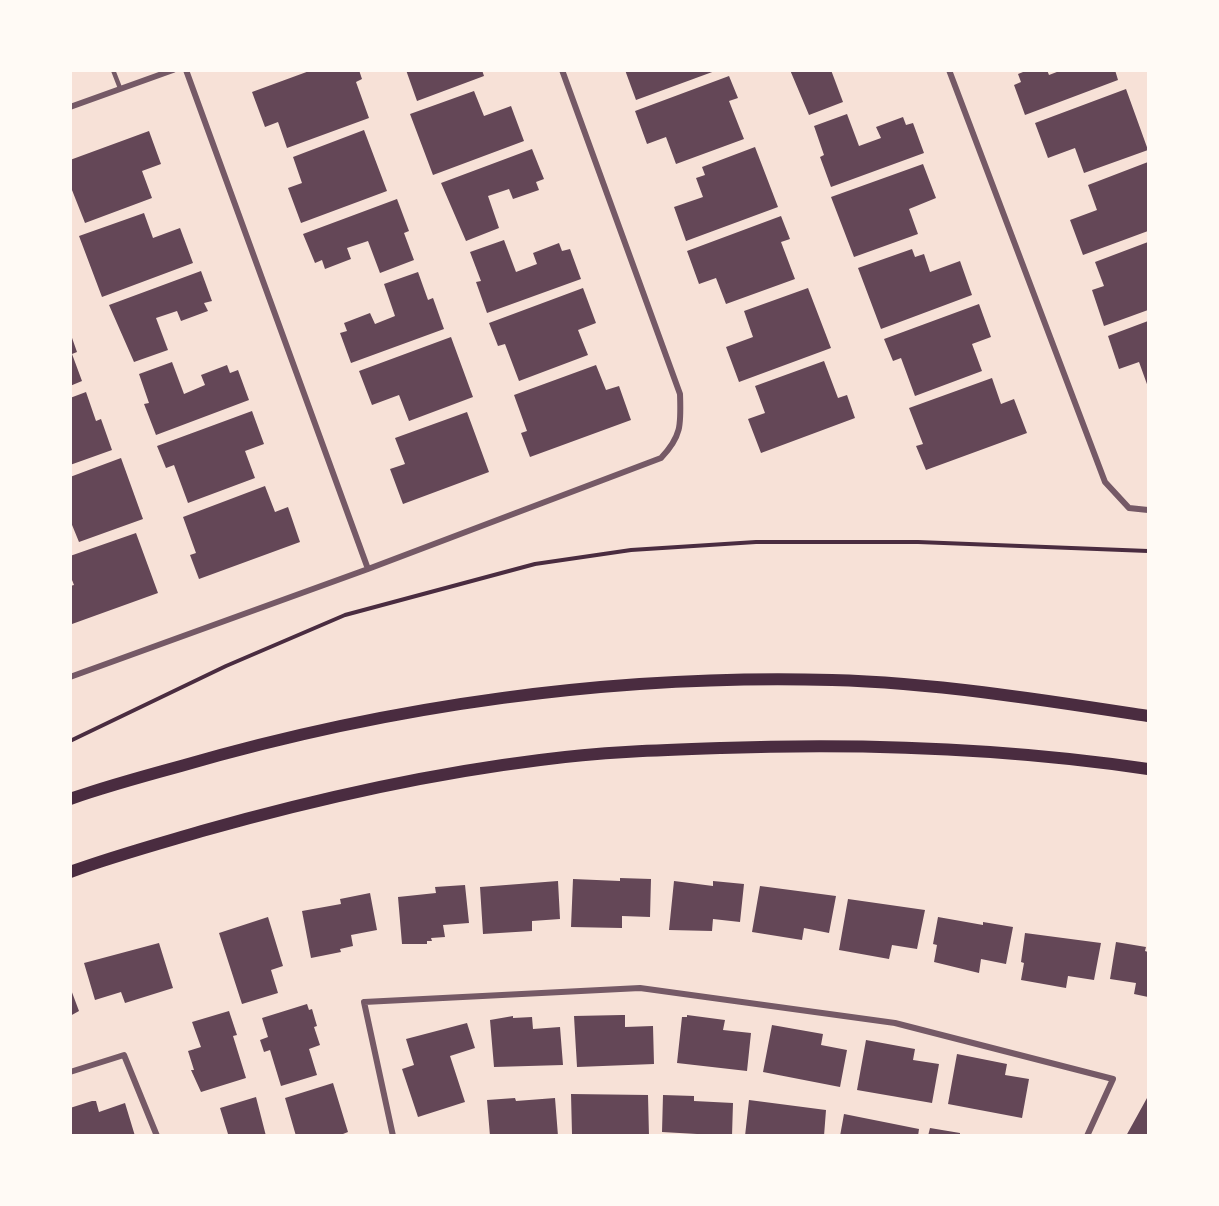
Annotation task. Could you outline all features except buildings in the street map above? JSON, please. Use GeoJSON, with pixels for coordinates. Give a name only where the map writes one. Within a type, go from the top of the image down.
{"type":"FeatureCollection","features":[{"type":"Feature","properties":{"kind":"main road"},"geometry":{"type":"LineString","coordinates":[[70,799],[246,747],[386,715],[539,694],[684,681],[833,680],[983,691],[1149,716]]}},
{"type":"Feature","properties":{"kind":"main road"},"geometry":{"type":"LineString","coordinates":[[70,872],[108,858],[263,814],[399,783],[541,759],[678,750],[814,745],[959,748],[1149,769]]}},
{"type":"Feature","properties":{"kind":"street"},"geometry":{"type":"LineString","coordinates":[[70,107],[173,70]]}},
{"type":"Feature","properties":{"kind":"street"},"geometry":{"type":"LineString","coordinates":[[186,70],[368,569]]}},
{"type":"Feature","properties":{"kind":"street"},"geometry":{"type":"LineString","coordinates":[[70,677],[368,569],[661,458],[674,444],[681,425],[680,394],[562,70]]}},
{"type":"Feature","properties":{"kind":"street"},"geometry":{"type":"LineString","coordinates":[[950,70],[1106,482],[1130,508],[1149,510]]}},
{"type":"Feature","properties":{"kind":"street"},"geometry":{"type":"LineString","coordinates":[[393,1136],[364,1002],[640,988],[895,1023],[1113,1079],[1087,1136]]}},
{"type":"Feature","properties":{"kind":"street"},"geometry":{"type":"LineString","coordinates":[[70,1072],[124,1055],[157,1136]]}},
{"type":"Feature","properties":{"kind":"lane"},"geometry":{"type":"LineString","coordinates":[[113,70],[120,88]]}},
{"type":"Feature","properties":{"kind":"path"},"geometry":{"type":"LineString","coordinates":[[70,741],[226,666],[345,615],[535,564],[631,550],[756,542],[918,542],[1149,551]]}}]}
